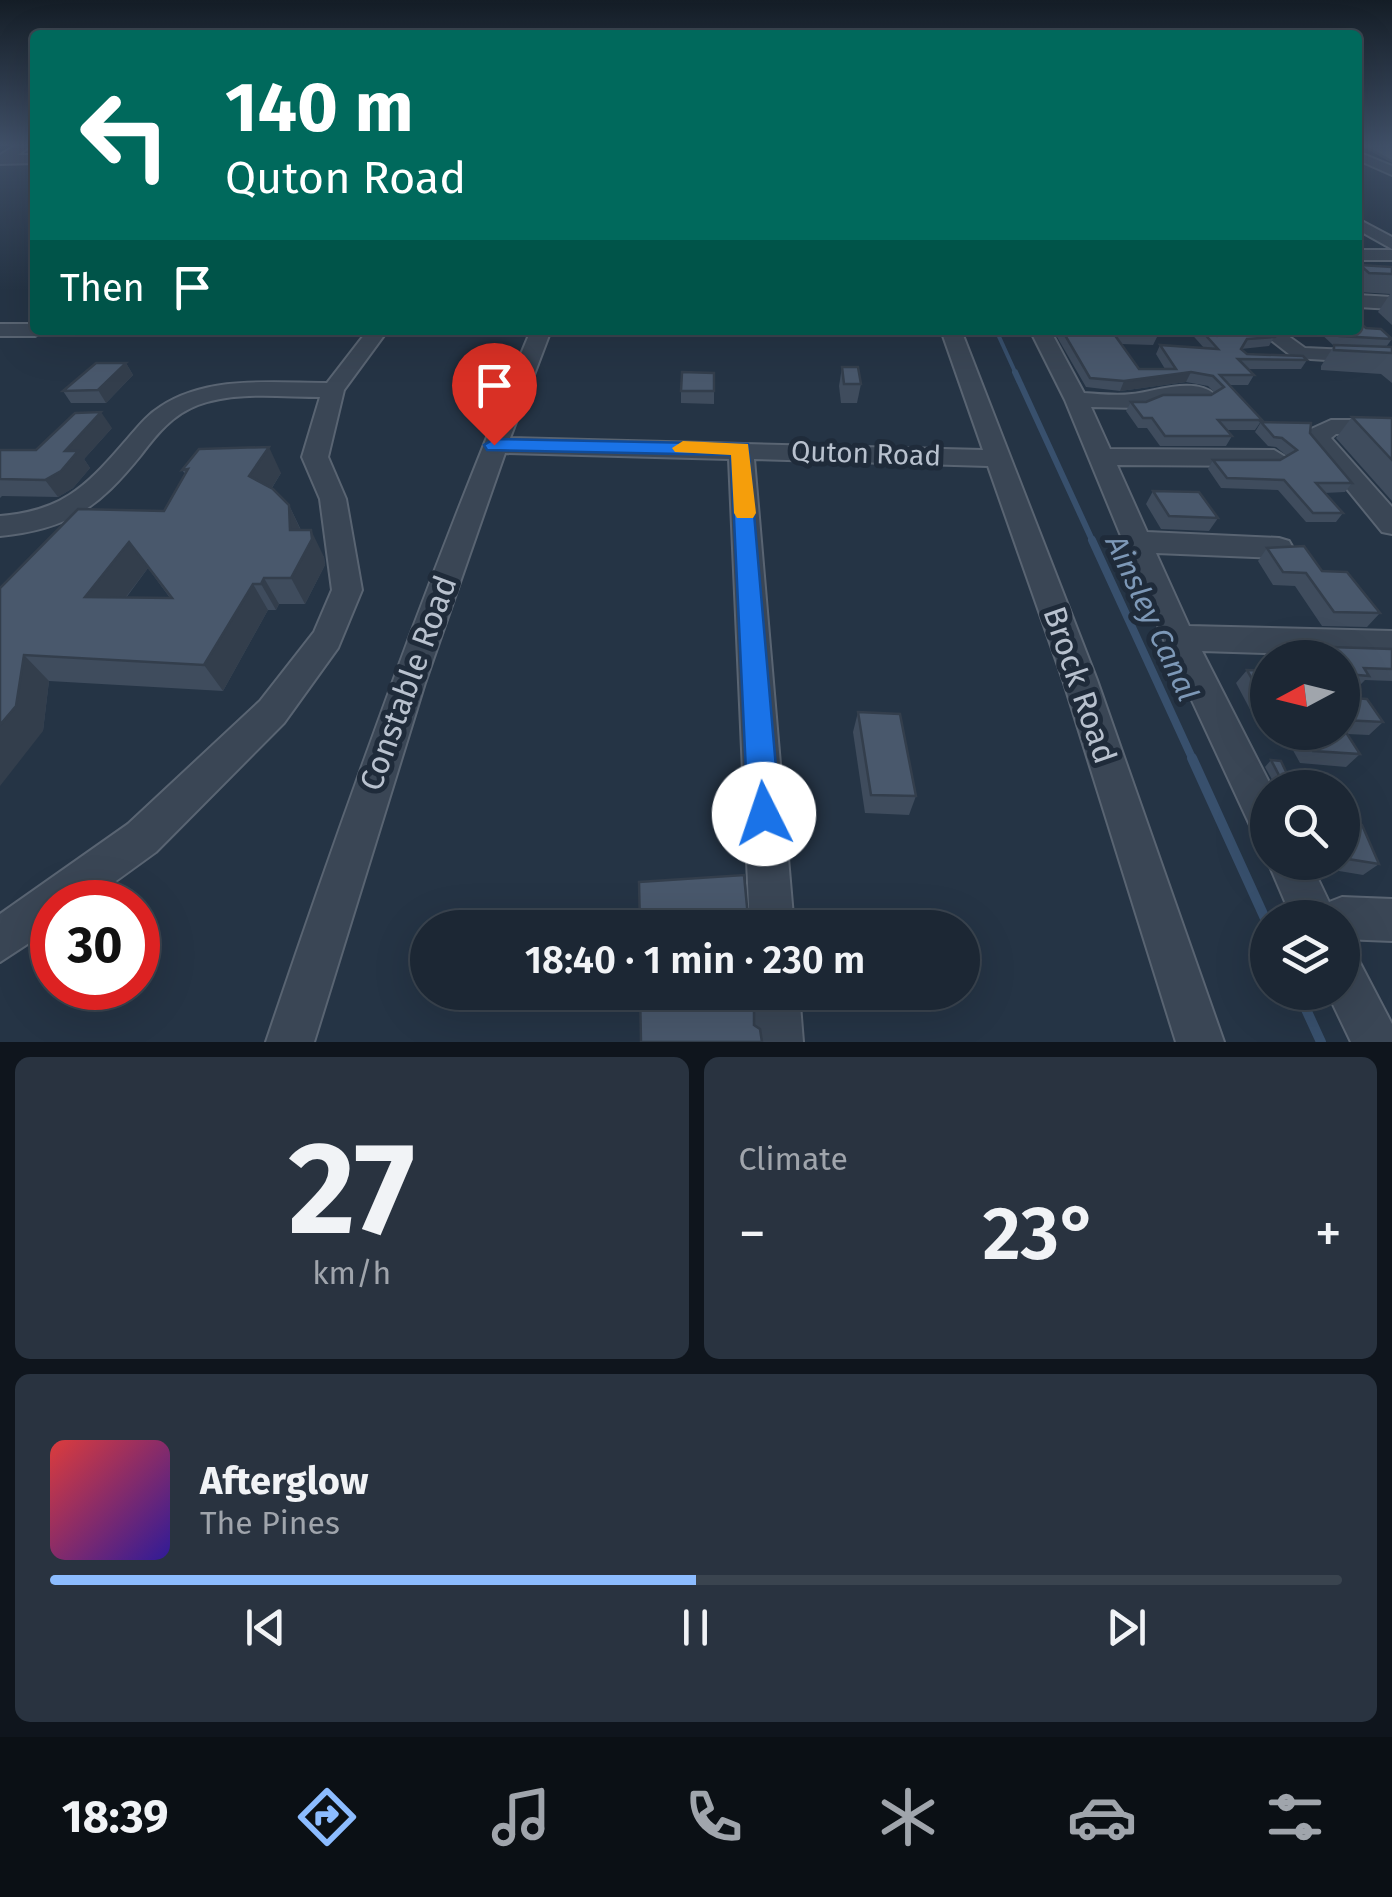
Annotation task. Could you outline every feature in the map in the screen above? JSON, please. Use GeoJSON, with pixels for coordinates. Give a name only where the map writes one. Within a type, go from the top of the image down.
{"type":"FeatureCollection","features":[{"type":"Feature","properties":{"kind":"street"},"geometry":{"type":"LineString","coordinates":[[1362,226],[1392,244]]}},
{"type":"Feature","properties":{"kind":"street"},"geometry":{"type":"LineString","coordinates":[[1362,256],[1392,254]]}},
{"type":"Feature","properties":{"kind":"street"},"geometry":{"type":"LineString","coordinates":[[1362,301],[1392,303]]}},
{"type":"Feature","properties":{"kind":"street"},"geometry":{"type":"LineString","coordinates":[[0,940],[142,838],[272,712],[327,639],[346,590],[333,499],[316,457],[333,390],[374,335]]}},
{"type":"Feature","properties":{"kind":"street","name":"Constable Road"},"geometry":{"type":"LineString","coordinates":[[290,1042],[356,830],[494,445],[539,335]]}},
{"type":"Feature","properties":{"kind":"street","name":"Brock Road"},"geometry":{"type":"LineString","coordinates":[[953,335],[1080,680],[1200,1042]]}},
{"type":"Feature","properties":{"kind":"street"},"geometry":{"type":"LineString","coordinates":[[1043,335],[1076,400],[1179,638],[1250,784]]}},
{"type":"Feature","properties":{"kind":"street"},"geometry":{"type":"LineString","coordinates":[[1274,335],[1302,354]]}},
{"type":"Feature","properties":{"kind":"street"},"geometry":{"type":"LineString","coordinates":[[1269,356],[1392,358]]}},
{"type":"Feature","properties":{"kind":"street"},"geometry":{"type":"LineString","coordinates":[[0,526],[47,522],[80,504],[149,429],[172,409],[200,397],[333,390]]}},
{"type":"Feature","properties":{"kind":"street"},"geometry":{"type":"LineString","coordinates":[[1076,400],[1140,401],[1153,394],[1204,395]]}},
{"type":"Feature","properties":{"kind":"street"},"geometry":{"type":"LineString","coordinates":[[1392,428],[1331,427],[1318,435],[1318,440],[1392,526]]}},
{"type":"Feature","properties":{"kind":"street","name":"Quton Road"},"geometry":{"type":"LineString","coordinates":[[494,445],[741,448],[998,458]]}},
{"type":"Feature","properties":{"kind":"street"},"geometry":{"type":"LineString","coordinates":[[741,448],[771,910]]}},
{"type":"Feature","properties":{"kind":"street"},"geometry":{"type":"LineString","coordinates":[[1100,458],[1274,458]]}},
{"type":"Feature","properties":{"kind":"street"},"geometry":{"type":"LineString","coordinates":[[1136,542],[1279,548]]}},
{"type":"Feature","properties":{"kind":"street"},"geometry":{"type":"LineString","coordinates":[[1179,638],[1392,644]]}},
{"type":"Feature","properties":{"kind":"street"},"geometry":{"type":"LineString","coordinates":[[1360,919],[1392,920]]}},
{"type":"Feature","properties":{"kind":"street"},"geometry":{"type":"LineString","coordinates":[[777,1010],[779,1042]]}},
{"type":"Feature","properties":{"kind":"street"},"geometry":{"type":"LineString","coordinates":[[1360,1010],[1376,1042]]}},
{"type":"Feature","properties":{"kind":"building"},"geometry":{"type":"Polygon","coordinates":[[[1362,265],[1392,267],[1392,274],[1369,273],[1362,265]]]}},
{"type":"Feature","properties":{"kind":"building"},"geometry":{"type":"Polygon","coordinates":[[[1362,324],[1381,329],[1392,339],[1339,336],[1362,335],[1362,324]]]}},
{"type":"Feature","properties":{"kind":"building"},"geometry":{"type":"Polygon","coordinates":[[[1065,335],[1115,335],[1139,369],[1176,369],[1160,345],[1218,349],[1205,335],[1272,335],[1247,339],[1241,349],[1247,354],[1303,356],[1307,360],[1238,359],[1254,375],[1220,375],[1262,420],[1218,420],[1232,436],[1165,436],[1152,418],[1143,418],[1131,402],[1146,402],[1163,395],[1211,395],[1224,387],[1213,376],[1191,372],[1124,381],[1090,378],[1065,335]]]}},
{"type":"Feature","properties":{"kind":"building"},"geometry":{"type":"Polygon","coordinates":[[[1334,345],[1392,347],[1392,353],[1334,350],[1334,345]]]}},
{"type":"Feature","properties":{"kind":"building"},"geometry":{"type":"Polygon","coordinates":[[[96,363],[126,363],[98,390],[63,391],[96,363]]]}},
{"type":"Feature","properties":{"kind":"building"},"geometry":{"type":"Polygon","coordinates":[[[842,367],[858,367],[861,384],[844,384],[842,367]]]}},
{"type":"Feature","properties":{"kind":"building"},"geometry":{"type":"Polygon","coordinates":[[[682,372],[714,373],[714,391],[681,391],[682,372]]]}},
{"type":"Feature","properties":{"kind":"building"},"geometry":{"type":"Polygon","coordinates":[[[101,412],[65,451],[78,451],[61,471],[45,480],[0,479],[0,450],[36,450],[75,413],[101,412]]]}},
{"type":"Feature","properties":{"kind":"building"},"geometry":{"type":"Polygon","coordinates":[[[1352,417],[1392,418],[1392,460],[1352,417]]]}},
{"type":"Feature","properties":{"kind":"building"},"geometry":{"type":"Polygon","coordinates":[[[1261,422],[1311,423],[1310,433],[1352,483],[1316,483],[1343,513],[1313,513],[1284,480],[1227,478],[1213,460],[1280,460],[1297,450],[1282,438],[1274,437],[1261,422]]]}},
{"type":"Feature","properties":{"kind":"building"},"geometry":{"type":"Polygon","coordinates":[[[269,447],[249,476],[273,489],[289,505],[290,530],[311,530],[312,539],[291,578],[264,578],[261,584],[253,584],[204,665],[24,655],[16,706],[0,725],[0,588],[78,509],[164,511],[188,469],[182,470],[199,449],[269,447]],[[129,542],[85,597],[172,598],[129,542]]]}},
{"type":"Feature","properties":{"kind":"building"},"geometry":{"type":"Polygon","coordinates":[[[1153,491],[1199,492],[1218,518],[1169,516],[1153,491]]]}},
{"type":"Feature","properties":{"kind":"building"},"geometry":{"type":"Polygon","coordinates":[[[1304,546],[1322,571],[1347,572],[1380,613],[1334,612],[1306,573],[1283,572],[1267,548],[1304,546]]]}},
{"type":"Feature","properties":{"kind":"building"},"geometry":{"type":"Polygon","coordinates":[[[1360,648],[1392,649],[1392,669],[1364,668],[1369,676],[1360,675],[1360,648]]]}},
{"type":"Feature","properties":{"kind":"building"},"geometry":{"type":"Polygon","coordinates":[[[1360,698],[1367,699],[1383,722],[1360,721],[1360,698]]]}},
{"type":"Feature","properties":{"kind":"building"},"geometry":{"type":"Polygon","coordinates":[[[858,712],[900,714],[916,796],[871,795],[858,712]]]}},
{"type":"Feature","properties":{"kind":"building"},"geometry":{"type":"Polygon","coordinates":[[[1357,750],[1360,754],[1313,751],[1357,750]]]}},
{"type":"Feature","properties":{"kind":"building"},"geometry":{"type":"Polygon","coordinates":[[[1271,760],[1281,761],[1285,770],[1276,770],[1271,760]]]}},
{"type":"Feature","properties":{"kind":"building"},"geometry":{"type":"Polygon","coordinates":[[[1362,825],[1379,864],[1360,861],[1362,825]]]}},
{"type":"Feature","properties":{"kind":"building"},"geometry":{"type":"Polygon","coordinates":[[[744,875],[747,910],[640,910],[639,882],[744,875]]]}},
{"type":"Feature","properties":{"kind":"building"},"geometry":{"type":"Polygon","coordinates":[[[640,1010],[754,1010],[754,1025],[760,1029],[762,1042],[641,1042],[640,1010]]]}},
{"type":"Feature","properties":{"kind":"waterway","name":"Ainsley Canal"},"geometry":{"type":"LineString","coordinates":[[998,335],[1016,374]]}},
{"type":"Feature","properties":{"kind":"waterway","name":"Ainsley Canal"},"geometry":{"type":"LineString","coordinates":[[1015,372],[1093,542]]}},
{"type":"Feature","properties":{"kind":"waterway","name":"Ainsley Canal"},"geometry":{"type":"LineString","coordinates":[[1092,540],[1193,760]]}},
{"type":"Feature","properties":{"kind":"waterway","name":"Ainsley Canal"},"geometry":{"type":"LineString","coordinates":[[1192,758],[1257,900]]}},
{"type":"Feature","properties":{"kind":"waterway","name":"Ainsley Canal"},"geometry":{"type":"LineString","coordinates":[[1306,1010],[1321,1042]]}},
{"type":"Feature","properties":{"kind":"slow traffic"},"geometry":{"type":"LineString","coordinates":[[683,448],[741,448],[745,513]]}},
{"type":"Feature","properties":{"kind":"route"},"geometry":{"type":"LineString","coordinates":[[494,445],[741,448],[764,814]]}}]}
